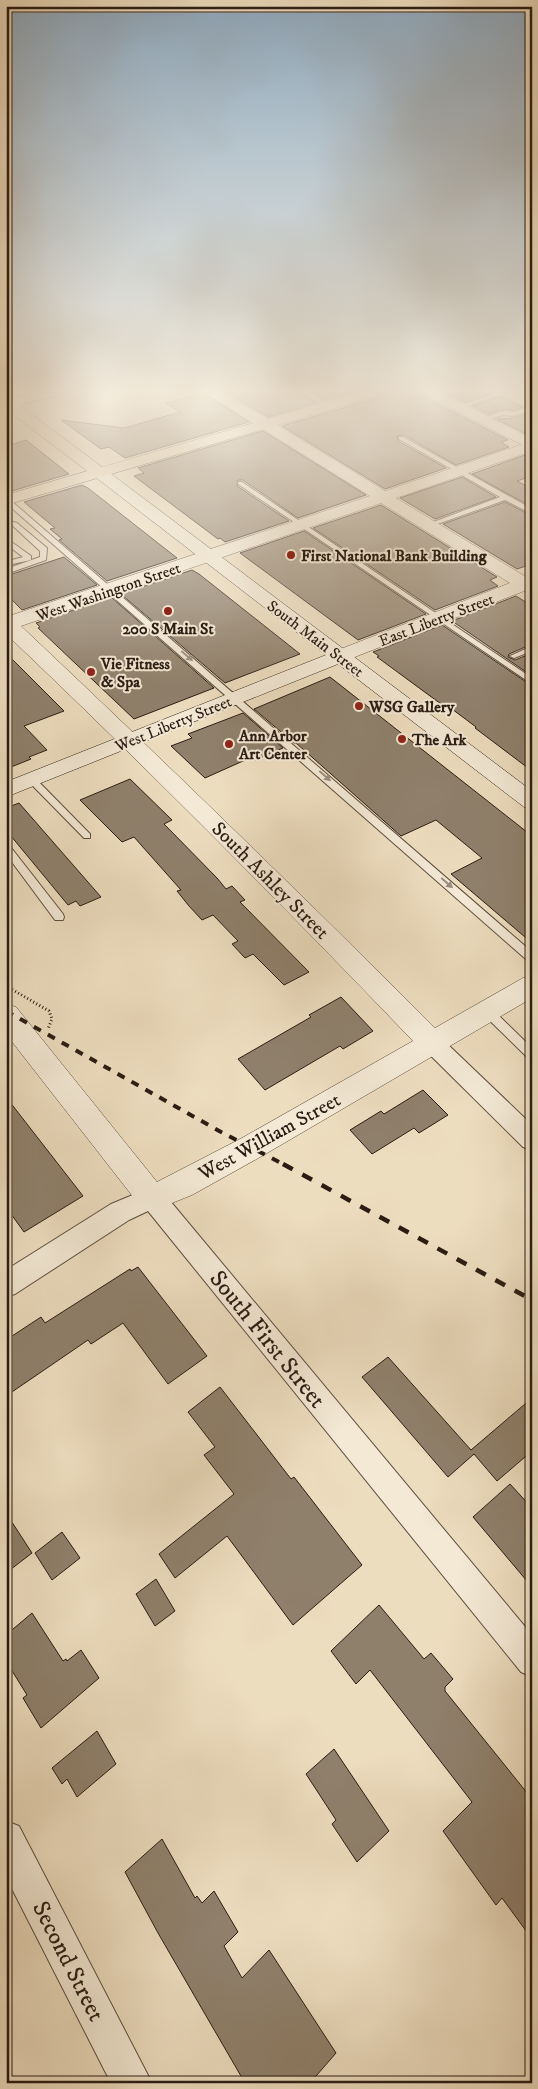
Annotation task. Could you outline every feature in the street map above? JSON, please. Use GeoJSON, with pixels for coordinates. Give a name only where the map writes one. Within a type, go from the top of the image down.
{"type":"FeatureCollection","features":[{"type":"Feature","properties":{"kind":"main road"},"geometry":{"type":"LineString","coordinates":[[7,500],[40,490]]}},
{"type":"Feature","properties":{"kind":"street","name":"South Main Street"},"geometry":{"type":"LineString","coordinates":[[123,490],[532,802]]}},
{"type":"Feature","properties":{"kind":"street"},"geometry":{"type":"LineString","coordinates":[[373,490],[528,583]]}},
{"type":"Feature","properties":{"kind":"street","name":"West Washington Street"},"geometry":{"type":"LineString","coordinates":[[7,624],[403,490]]}},
{"type":"Feature","properties":{"kind":"street","name":"East Liberty Street"},"geometry":{"type":"LineString","coordinates":[[340,656],[528,583]]}},
{"type":"Feature","properties":{"kind":"street","name":"South Ashley Street"},"geometry":{"type":"LineString","coordinates":[[7,624],[130,740],[432,1043],[532,1140]]}},
{"type":"Feature","properties":{"kind":"street","name":"West Liberty Street"},"geometry":{"type":"LineString","coordinates":[[7,789],[340,656]]}},
{"type":"Feature","properties":{"kind":"street","name":"West William Street"},"geometry":{"type":"LineString","coordinates":[[6,1285],[120,1212],[181,1186],[252,1147],[532,985]]}},
{"type":"Feature","properties":{"kind":"street","name":"South First Street"},"geometry":{"type":"LineString","coordinates":[[6,1014],[152,1198],[532,1661]]}},
{"type":"Feature","properties":{"kind":"street","name":"Second Street"},"geometry":{"type":"LineString","coordinates":[[6,1839],[132,2083]]}},
{"type":"Feature","properties":{"kind":"lane"},"geometry":{"type":"LineString","coordinates":[[251,490],[532,682]]}},
{"type":"Feature","properties":{"kind":"lane"},"geometry":{"type":"LineString","coordinates":[[494,490],[532,512]]}},
{"type":"Feature","properties":{"kind":"lane"},"geometry":{"type":"LineString","coordinates":[[430,525],[506,497]]}},
{"type":"Feature","properties":{"kind":"lane"},"geometry":{"type":"LineString","coordinates":[[7,500],[532,958]]}},
{"type":"Feature","properties":{"kind":"lane"},"geometry":{"type":"LineString","coordinates":[[6,522],[15,524],[44,550],[43,558],[6,570]]}},
{"type":"Feature","properties":{"kind":"lane"},"geometry":{"type":"LineString","coordinates":[[6,540],[28,558],[6,570]]}},
{"type":"Feature","properties":{"kind":"lane"},"geometry":{"type":"LineString","coordinates":[[514,656],[532,648]]}},
{"type":"Feature","properties":{"kind":"lane"},"geometry":{"type":"LineString","coordinates":[[32,780],[87,836]]}},
{"type":"Feature","properties":{"kind":"lane"},"geometry":{"type":"LineString","coordinates":[[6,847],[59,917]]}},
{"type":"Feature","properties":{"kind":"lane"},"geometry":{"type":"LineString","coordinates":[[487,1011],[532,1055]]}},
{"type":"Feature","properties":{"kind":"building"},"geometry":{"type":"Polygon","coordinates":[[[63,490],[91,490],[177,558],[107,581],[59,540],[62,539],[50,529],[55,528],[24,502],[63,490]]]}},
{"type":"Feature","properties":{"kind":"building"},"geometry":{"type":"Polygon","coordinates":[[[153,490],[244,490],[289,521],[225,542],[220,538],[218,539],[153,490]]]}},
{"type":"Feature","properties":{"kind":"building"},"geometry":{"type":"Polygon","coordinates":[[[258,490],[359,490],[366,495],[298,518],[258,490]]]}},
{"type":"Feature","properties":{"kind":"building"},"geometry":{"type":"Polygon","coordinates":[[[422,490],[485,490],[496,497],[435,519],[400,498],[422,490]]]}},
{"type":"Feature","properties":{"kind":"building"},"geometry":{"type":"Polygon","coordinates":[[[502,490],[532,490],[532,507],[502,490]]]}},
{"type":"Feature","properties":{"kind":"building"},"geometry":{"type":"Polygon","coordinates":[[[505,502],[532,516],[532,564],[517,569],[443,524],[505,502]]]}},
{"type":"Feature","properties":{"kind":"building"},"geometry":{"type":"Polygon","coordinates":[[[381,505],[497,577],[490,580],[498,586],[435,610],[313,528],[381,505]]]}},
{"type":"Feature","properties":{"kind":"building"},"geometry":{"type":"Polygon","coordinates":[[[304,531],[426,614],[358,640],[240,553],[304,531]]]}},
{"type":"Feature","properties":{"kind":"building"},"geometry":{"type":"Polygon","coordinates":[[[64,557],[97,585],[22,610],[6,594],[6,576],[64,557]]]}},
{"type":"Feature","properties":{"kind":"building"},"geometry":{"type":"Polygon","coordinates":[[[192,570],[300,654],[225,683],[121,594],[192,570]]]}},
{"type":"Feature","properties":{"kind":"building"},"geometry":{"type":"Polygon","coordinates":[[[516,596],[532,606],[532,644],[509,654],[508,657],[515,660],[532,653],[532,676],[452,621],[516,596]]]}},
{"type":"Feature","properties":{"kind":"building"},"geometry":{"type":"Polygon","coordinates":[[[111,597],[214,688],[134,719],[38,628],[40,627],[36,623],[111,597]]]}},
{"type":"Feature","properties":{"kind":"building"},"geometry":{"type":"Polygon","coordinates":[[[442,625],[532,686],[532,771],[444,703],[441,704],[377,657],[379,656],[373,652],[442,625]]]}},
{"type":"Feature","properties":{"kind":"building"},"geometry":{"type":"Polygon","coordinates":[[[6,653],[64,711],[24,726],[47,750],[6,769],[6,653]]]}},
{"type":"Feature","properties":{"kind":"building"},"geometry":{"type":"Polygon","coordinates":[[[330,677],[532,836],[532,943],[451,874],[482,858],[436,820],[401,836],[296,743],[254,709],[330,677]]]}},
{"type":"Feature","properties":{"kind":"building","name":"Ann Arbor Art Center"},"geometry":{"type":"Polygon","coordinates":[[[243,713],[283,748],[255,760],[252,757],[205,778],[171,746],[192,738],[188,734],[243,713]]]}},
{"type":"Feature","properties":{"kind":"building"},"geometry":{"type":"Polygon","coordinates":[[[130,779],[172,820],[164,824],[226,889],[232,886],[245,900],[240,902],[309,972],[284,985],[253,954],[245,958],[232,944],[238,941],[213,915],[202,920],[177,891],[181,890],[134,837],[122,842],[80,800],[130,779]]]}},
{"type":"Feature","properties":{"kind":"building"},"geometry":{"type":"Polygon","coordinates":[[[19,803],[101,897],[80,906],[76,901],[68,905],[6,830],[6,808],[19,803]]]}},
{"type":"Feature","properties":{"kind":"building"},"geometry":{"type":"Polygon","coordinates":[[[341,997],[373,1031],[343,1049],[340,1046],[265,1090],[238,1059],[311,1017],[309,1015],[341,997]]]}},
{"type":"Feature","properties":{"kind":"building"},"geometry":{"type":"Polygon","coordinates":[[[423,1090],[448,1115],[419,1133],[414,1128],[372,1154],[350,1130],[381,1111],[384,1114],[423,1090]]]}},
{"type":"Feature","properties":{"kind":"building"},"geometry":{"type":"Polygon","coordinates":[[[6,1097],[83,1196],[24,1232],[6,1207],[6,1097]]]}},
{"type":"Feature","properties":{"kind":"building"},"geometry":{"type":"Polygon","coordinates":[[[138,1267],[207,1356],[168,1384],[123,1323],[91,1344],[88,1340],[6,1396],[6,1340],[41,1317],[45,1323],[130,1269],[131,1271],[138,1267]]]}},
{"type":"Feature","properties":{"kind":"building"},"geometry":{"type":"Polygon","coordinates":[[[388,1357],[471,1450],[532,1398],[532,1451],[497,1481],[474,1454],[448,1477],[362,1377],[388,1357]]]}},
{"type":"Feature","properties":{"kind":"building"},"geometry":{"type":"Polygon","coordinates":[[[220,1387],[291,1479],[294,1477],[362,1565],[293,1625],[227,1536],[175,1578],[159,1554],[234,1494],[204,1455],[215,1447],[188,1412],[220,1387]]]}},
{"type":"Feature","properties":{"kind":"building"},"geometry":{"type":"Polygon","coordinates":[[[510,1484],[532,1508],[532,1587],[473,1517],[510,1484]]]}},
{"type":"Feature","properties":{"kind":"building"},"geometry":{"type":"Polygon","coordinates":[[[6,1513],[32,1553],[6,1573],[6,1513]]]}},
{"type":"Feature","properties":{"kind":"building"},"geometry":{"type":"Polygon","coordinates":[[[62,1532],[80,1558],[52,1580],[35,1553],[62,1532]]]}},
{"type":"Feature","properties":{"kind":"building"},"geometry":{"type":"Polygon","coordinates":[[[156,1579],[175,1611],[155,1626],[136,1594],[156,1579]]]}},
{"type":"Feature","properties":{"kind":"building"},"geometry":{"type":"Polygon","coordinates":[[[379,1605],[424,1659],[431,1653],[453,1679],[445,1687],[445,1691],[532,1799],[532,1939],[502,1898],[496,1905],[443,1831],[472,1802],[370,1670],[356,1684],[331,1651],[379,1605]]]}},
{"type":"Feature","properties":{"kind":"building"},"geometry":{"type":"Polygon","coordinates":[[[32,1613],[63,1661],[66,1659],[67,1661],[81,1650],[99,1678],[41,1728],[23,1698],[27,1695],[6,1661],[6,1635],[32,1613]]]}},
{"type":"Feature","properties":{"kind":"building"},"geometry":{"type":"Polygon","coordinates":[[[97,1731],[116,1764],[77,1797],[67,1779],[62,1784],[52,1768],[97,1731]]]}},
{"type":"Feature","properties":{"kind":"building"},"geometry":{"type":"Polygon","coordinates":[[[334,1749],[389,1831],[357,1862],[332,1824],[336,1820],[306,1774],[334,1749]]]}},
{"type":"Feature","properties":{"kind":"building"},"geometry":{"type":"Polygon","coordinates":[[[162,1839],[195,1898],[197,1896],[202,1903],[214,1891],[238,1932],[224,1946],[242,1978],[269,1950],[336,2053],[310,2083],[245,2083],[125,1872],[162,1839]]]}},
{"type":"Feature","properties":{"kind":"railway"},"geometry":{"type":"LineString","coordinates":[[6,1011],[221,1132],[285,1165]]}},
{"type":"Feature","properties":{"kind":"railway"},"geometry":{"type":"LineString","coordinates":[[283,1164],[532,1300]]}},
{"type":"Feature","properties":{"kind":"place","name":"First National Bank Building"},"geometry":{"type":"Point","coordinates":[291,555]}},
{"type":"Feature","properties":{"kind":"place","name":"200 S Main St"},"geometry":{"type":"Point","coordinates":[168,611]}},
{"type":"Feature","properties":{"kind":"place","name":"Vie Fitness & Spa"},"geometry":{"type":"Point","coordinates":[91,672]}},
{"type":"Feature","properties":{"kind":"place","name":"WSG Gallery"},"geometry":{"type":"Point","coordinates":[359,706]}},
{"type":"Feature","properties":{"kind":"place","name":"The Ark"},"geometry":{"type":"Point","coordinates":[402,739]}},
{"type":"Feature","properties":{"kind":"place","name":"Ann Arbor Art Center"},"geometry":{"type":"Point","coordinates":[229,744]}}]}
